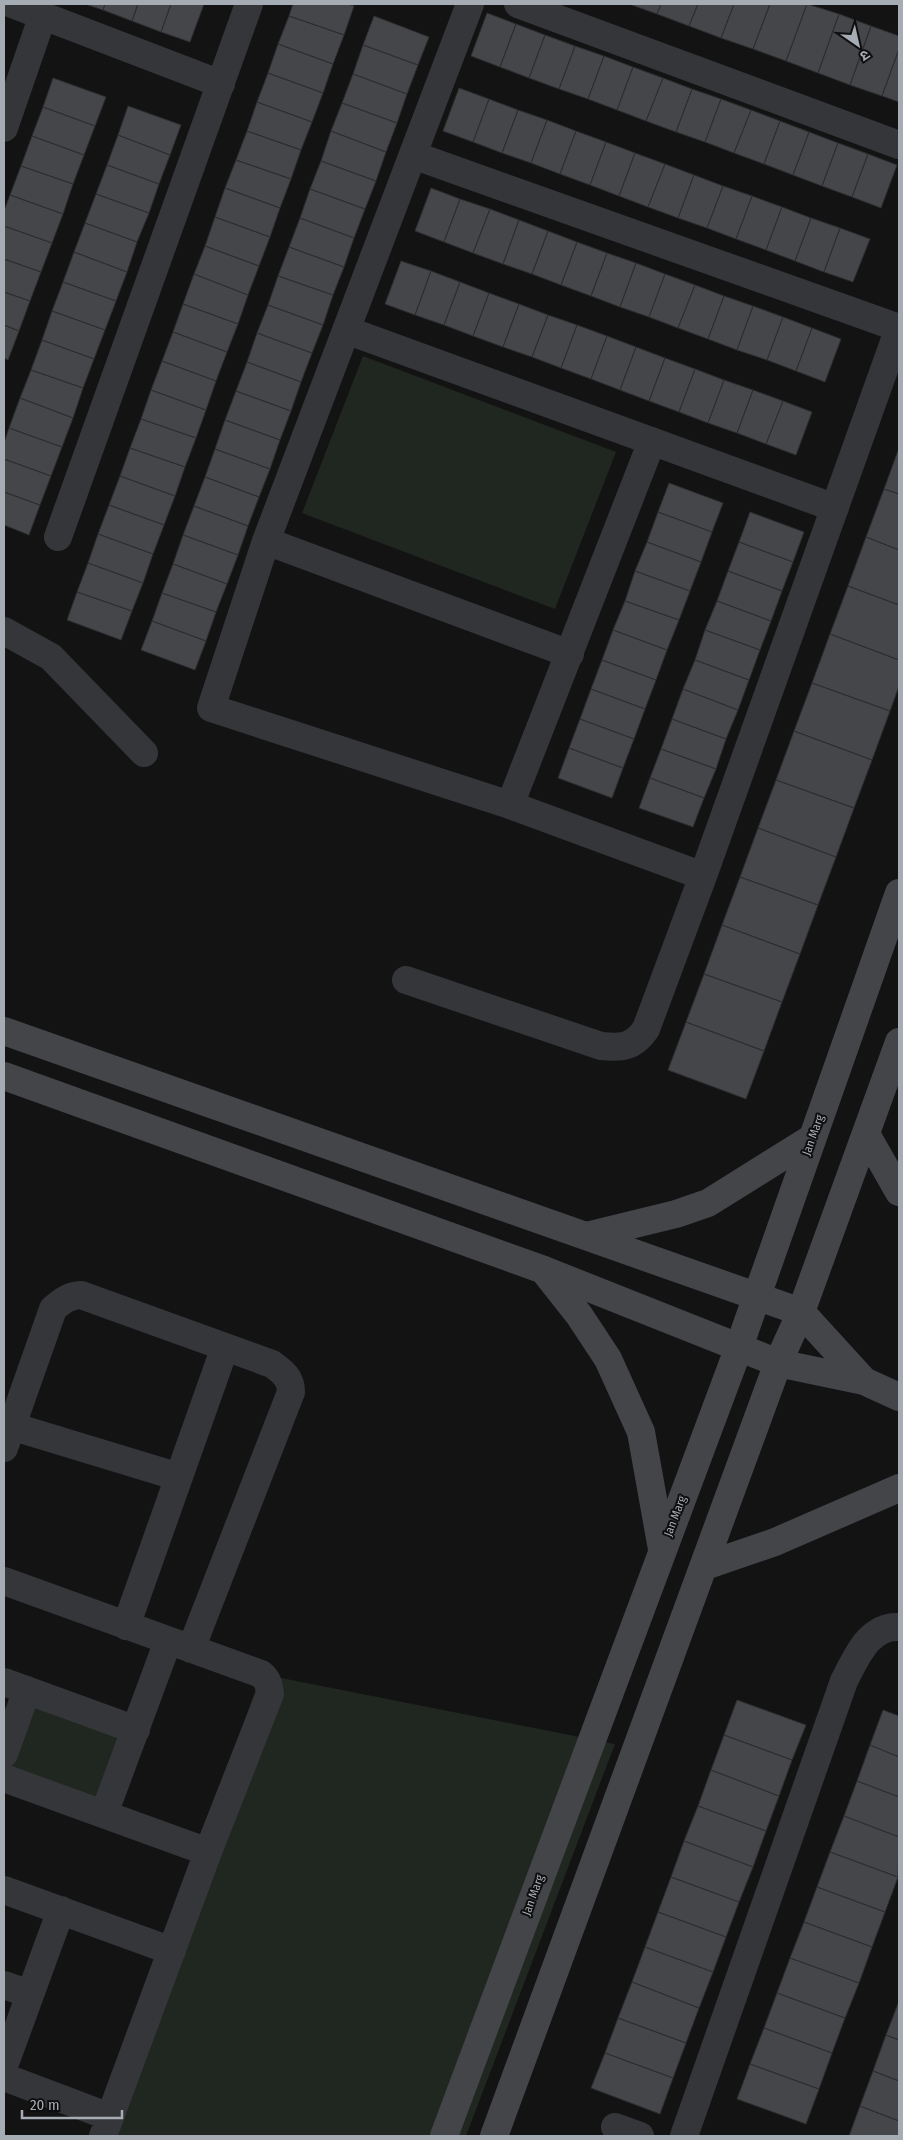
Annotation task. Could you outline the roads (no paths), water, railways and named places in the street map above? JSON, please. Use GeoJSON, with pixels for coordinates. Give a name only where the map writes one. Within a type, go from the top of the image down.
{"type":"FeatureCollection","features":[{"type":"Feature","properties":{"kind":"main road","name":"Jan Marg"},"geometry":{"type":"LineString","coordinates":[[444,2136],[739,1347],[899,892]]}},
{"type":"Feature","properties":{"kind":"main road"},"geometry":{"type":"LineString","coordinates":[[4,1031],[801,1312],[864,1381]]}},
{"type":"Feature","properties":{"kind":"main road"},"geometry":{"type":"LineString","coordinates":[[494,2136],[778,1363],[801,1312],[899,1042]]}},
{"type":"Feature","properties":{"kind":"main road"},"geometry":{"type":"LineString","coordinates":[[4,1076],[544,1270],[778,1363],[864,1381],[899,1397]]}},
{"type":"Feature","properties":{"kind":"main road"},"geometry":{"type":"LineString","coordinates":[[866,1134],[899,1192]]}},
{"type":"Feature","properties":{"kind":"main road"},"geometry":{"type":"LineString","coordinates":[[586,1236],[676,1214],[708,1203],[812,1138]]}},
{"type":"Feature","properties":{"kind":"main road"},"geometry":{"type":"LineString","coordinates":[[544,1270],[608,1359],[641,1432],[662,1549]]}},
{"type":"Feature","properties":{"kind":"main road"},"geometry":{"type":"LineString","coordinates":[[705,1566],[774,1542],[899,1488]]}},
{"type":"Feature","properties":{"kind":"street"},"geometry":{"type":"LineString","coordinates":[[12,4],[221,84]]}},
{"type":"Feature","properties":{"kind":"street"},"geometry":{"type":"LineString","coordinates":[[58,537],[249,4]]}},
{"type":"Feature","properties":{"kind":"street"},"geometry":{"type":"LineString","coordinates":[[470,4],[266,540],[211,708],[510,805],[703,876]]}},
{"type":"Feature","properties":{"kind":"street"},"geometry":{"type":"LineString","coordinates":[[518,4],[899,145]]}},
{"type":"Feature","properties":{"kind":"street"},"geometry":{"type":"LineString","coordinates":[[4,128],[43,15]]}},
{"type":"Feature","properties":{"kind":"street"},"geometry":{"type":"LineString","coordinates":[[406,980],[601,1046],[619,1048],[638,1040],[646,1029],[703,876],[899,328],[413,155]]}},
{"type":"Feature","properties":{"kind":"street"},"geometry":{"type":"LineString","coordinates":[[346,330],[835,508]]}},
{"type":"Feature","properties":{"kind":"street"},"geometry":{"type":"LineString","coordinates":[[510,805],[652,441]]}},
{"type":"Feature","properties":{"kind":"street"},"geometry":{"type":"LineString","coordinates":[[266,540],[570,654]]}},
{"type":"Feature","properties":{"kind":"street"},"geometry":{"type":"LineString","coordinates":[[4,631],[50,657],[144,753]]}},
{"type":"Feature","properties":{"kind":"street"},"geometry":{"type":"LineString","coordinates":[[104,1814],[136,1730],[180,1645],[291,1392],[291,1382],[272,1364],[82,1295],[73,1295],[64,1299],[54,1309],[9,1421],[179,1477]]}},
{"type":"Feature","properties":{"kind":"street"},"geometry":{"type":"LineString","coordinates":[[126,1626],[225,1347]]}},
{"type":"Feature","properties":{"kind":"street"},"geometry":{"type":"LineString","coordinates":[[4,1581],[261,1674],[267,1679],[270,1694],[208,1852],[107,2126],[4,2077]]}},
{"type":"Feature","properties":{"kind":"street"},"geometry":{"type":"LineString","coordinates":[[684,2136],[844,1681],[864,1643],[889,1626],[899,1627]]}},
{"type":"Feature","properties":{"kind":"street"},"geometry":{"type":"LineString","coordinates":[[4,1754],[15,1686],[136,1730]]}},
{"type":"Feature","properties":{"kind":"street"},"geometry":{"type":"LineString","coordinates":[[4,1778],[208,1852]]}},
{"type":"Feature","properties":{"kind":"street"},"geometry":{"type":"LineString","coordinates":[[4,1890],[172,1951]]}},
{"type":"Feature","properties":{"kind":"street"},"geometry":{"type":"LineString","coordinates":[[4,2066],[61,1910]]}},
{"type":"Feature","properties":{"kind":"street"},"geometry":{"type":"LineString","coordinates":[[4,1985],[30,1994]]}}]}
